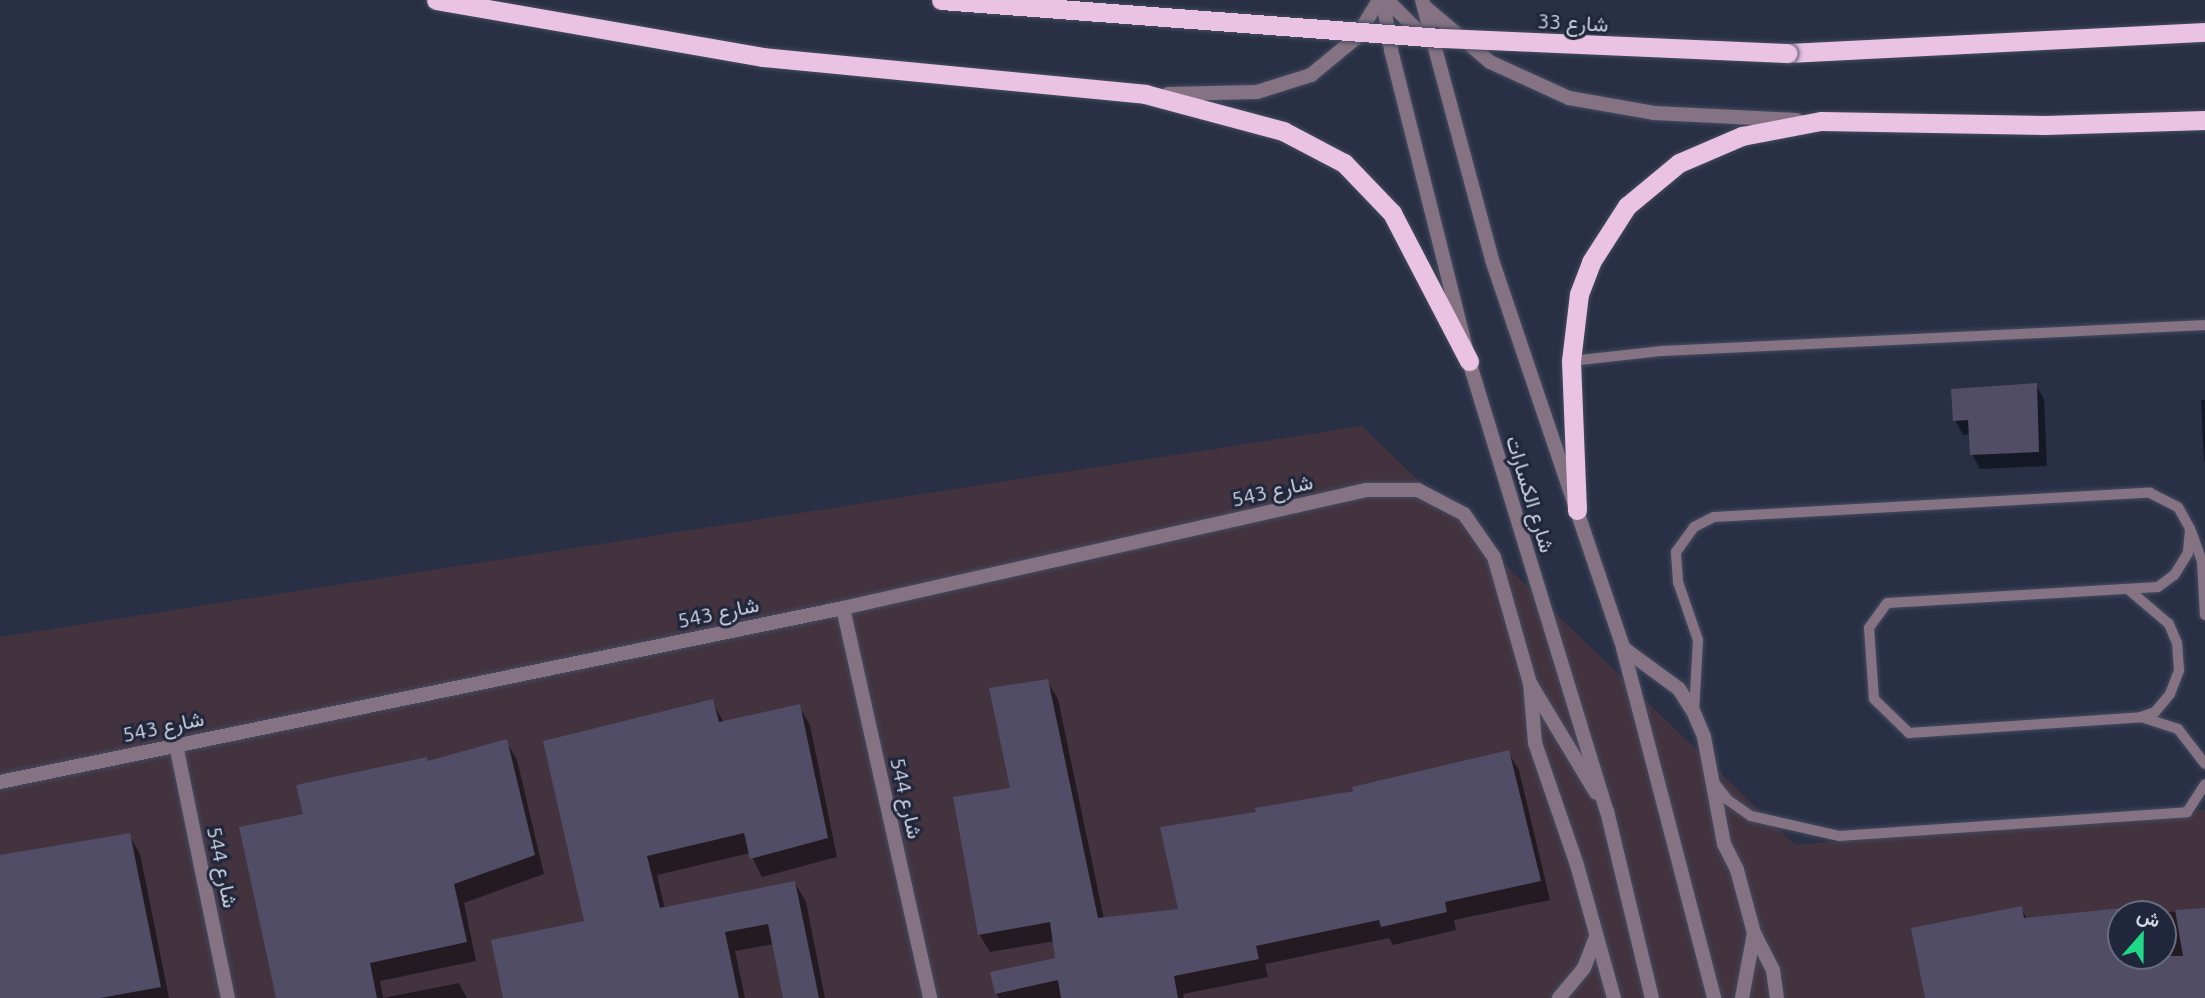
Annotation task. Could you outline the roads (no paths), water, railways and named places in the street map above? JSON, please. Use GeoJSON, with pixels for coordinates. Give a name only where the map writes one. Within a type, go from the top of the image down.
{"type":"FeatureCollection","features":[{"type":"Feature","properties":{"kind":"highway"},"geometry":{"type":"LineString","coordinates":[[436,0],[763,57],[1145,94],[1283,131],[1344,163],[1392,213],[1469,362]]}},
{"type":"Feature","properties":{"kind":"highway","name":"شارع 33"},"geometry":{"type":"LineString","coordinates":[[941,0],[1361,33],[1788,53],[2205,32]]}},
{"type":"Feature","properties":{"kind":"highway"},"geometry":{"type":"LineString","coordinates":[[1577,510],[1571,361],[1577,305],[1591,262],[1607,232],[1644,190],[1679,163],[1710,147],[1821,121],[2045,125],[2205,120]]}},
{"type":"Feature","properties":{"kind":"street"},"geometry":{"type":"LineString","coordinates":[[1145,94],[1256,92],[1311,75],[1356,38],[1383,0],[1434,47]]}},
{"type":"Feature","properties":{"kind":"street","name":"شارع الكسارات"},"geometry":{"type":"LineString","coordinates":[[1383,0],[1391,50],[1469,362],[1607,811],[1652,998]]}},
{"type":"Feature","properties":{"kind":"street"},"geometry":{"type":"LineString","coordinates":[[1391,50],[1422,1],[1490,62],[1569,98],[1654,113],[1821,121]]}},
{"type":"Feature","properties":{"kind":"street","name":"شارع الكسارات"},"geometry":{"type":"LineString","coordinates":[[1422,1],[1492,260],[1623,648],[1714,998]]}},
{"type":"Feature","properties":{"kind":"street","name":"شارع 543"},"geometry":{"type":"LineString","coordinates":[[0,782],[844,608],[1366,491],[1405,489],[1443,499],[1473,524],[1494,557],[1530,683]]}},
{"type":"Feature","properties":{"kind":"street","name":"شارع 544"},"geometry":{"type":"LineString","coordinates":[[844,608],[930,998]]}},
{"type":"Feature","properties":{"kind":"street"},"geometry":{"type":"LineString","coordinates":[[1623,648],[1679,689],[1694,713],[1704,737],[1709,777],[1724,844],[1737,870],[1754,933],[1773,970],[1777,998]]}},
{"type":"Feature","properties":{"kind":"street"},"geometry":{"type":"LineString","coordinates":[[1530,683],[1607,811]]}},
{"type":"Feature","properties":{"kind":"street"},"geometry":{"type":"LineString","coordinates":[[1530,683],[1535,743],[1597,935],[1614,998]]}},
{"type":"Feature","properties":{"kind":"street","name":"شارع 544"},"geometry":{"type":"LineString","coordinates":[[176,745],[228,998]]}},
{"type":"Feature","properties":{"kind":"street"},"geometry":{"type":"LineString","coordinates":[[1742,998],[1754,933]]}},
{"type":"Feature","properties":{"kind":"street"},"geometry":{"type":"LineString","coordinates":[[1559,998],[1584,968],[1597,935]]}},
{"type":"Feature","properties":{"kind":"lane"},"geometry":{"type":"LineString","coordinates":[[1571,361],[1662,351],[2205,326]]}},
{"type":"Feature","properties":{"kind":"lane"},"geometry":{"type":"LineString","coordinates":[[1694,713],[1698,640],[1678,582],[1676,552],[1694,527],[1714,517],[2150,493],[2178,507],[2190,528],[2202,562],[2205,615]]}},
{"type":"Feature","properties":{"kind":"lane"},"geometry":{"type":"LineString","coordinates":[[2129,590],[2169,624],[2177,643],[2179,670],[2170,694],[2155,712],[2141,717],[1909,733],[1874,699],[1868,628],[1887,603],[2158,587],[2174,575],[2188,553],[2190,528]]}},
{"type":"Feature","properties":{"kind":"lane"},"geometry":{"type":"LineString","coordinates":[[2141,717],[2178,729],[2205,764]]}},
{"type":"Feature","properties":{"kind":"lane"},"geometry":{"type":"LineString","coordinates":[[1709,777],[1728,800],[1751,816],[1839,836],[2187,812],[2205,784]]}}]}
